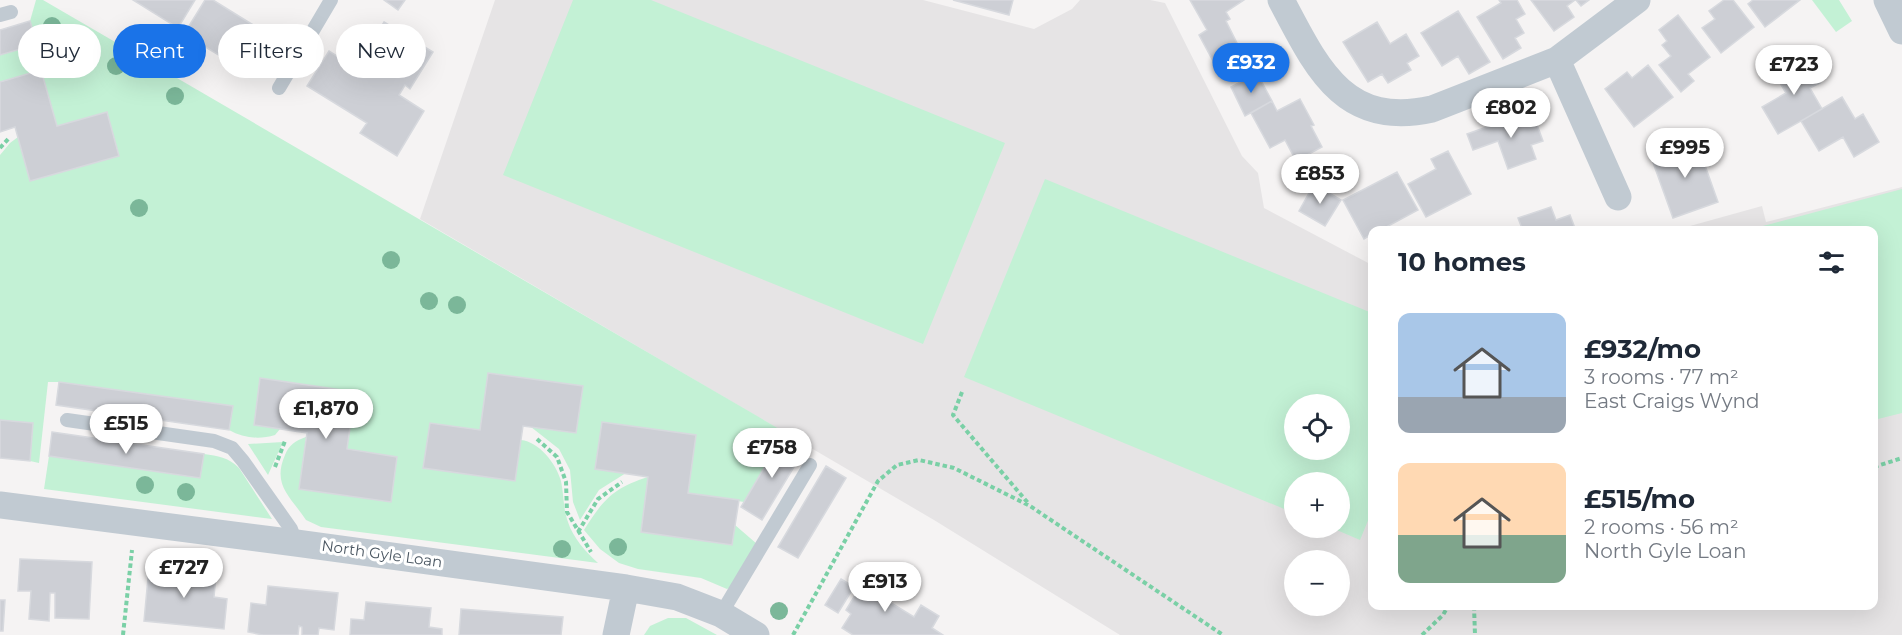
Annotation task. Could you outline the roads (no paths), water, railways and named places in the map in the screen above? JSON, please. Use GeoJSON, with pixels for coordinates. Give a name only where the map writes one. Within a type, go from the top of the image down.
{"type":"FeatureCollection","features":[{"type":"Feature","properties":{"kind":"street"},"geometry":{"type":"LineString","coordinates":[[1281,0],[1309,52],[1336,89],[1362,105],[1379,110],[1412,113],[1432,109],[1557,60],[1637,0]]}},
{"type":"Feature","properties":{"kind":"street"},"geometry":{"type":"LineString","coordinates":[[1887,0],[1902,32]]}},
{"type":"Feature","properties":{"kind":"street"},"geometry":{"type":"LineString","coordinates":[[1557,60],[1618,197]]}},
{"type":"Feature","properties":{"kind":"street","name":"North Gyle Loan"},"geometry":{"type":"LineString","coordinates":[[0,505],[613,586],[677,597],[721,615],[756,635]]}},
{"type":"Feature","properties":{"kind":"street"},"geometry":{"type":"LineString","coordinates":[[613,586],[616,635]]}},
{"type":"Feature","properties":{"kind":"lane"},"geometry":{"type":"LineString","coordinates":[[279,88],[331,0]]}},
{"type":"Feature","properties":{"kind":"lane"},"geometry":{"type":"LineString","coordinates":[[67,420],[214,441],[232,448],[265,490],[291,529],[296,543]]}},
{"type":"Feature","properties":{"kind":"lane"},"geometry":{"type":"LineString","coordinates":[[721,615],[810,465]]}}]}
